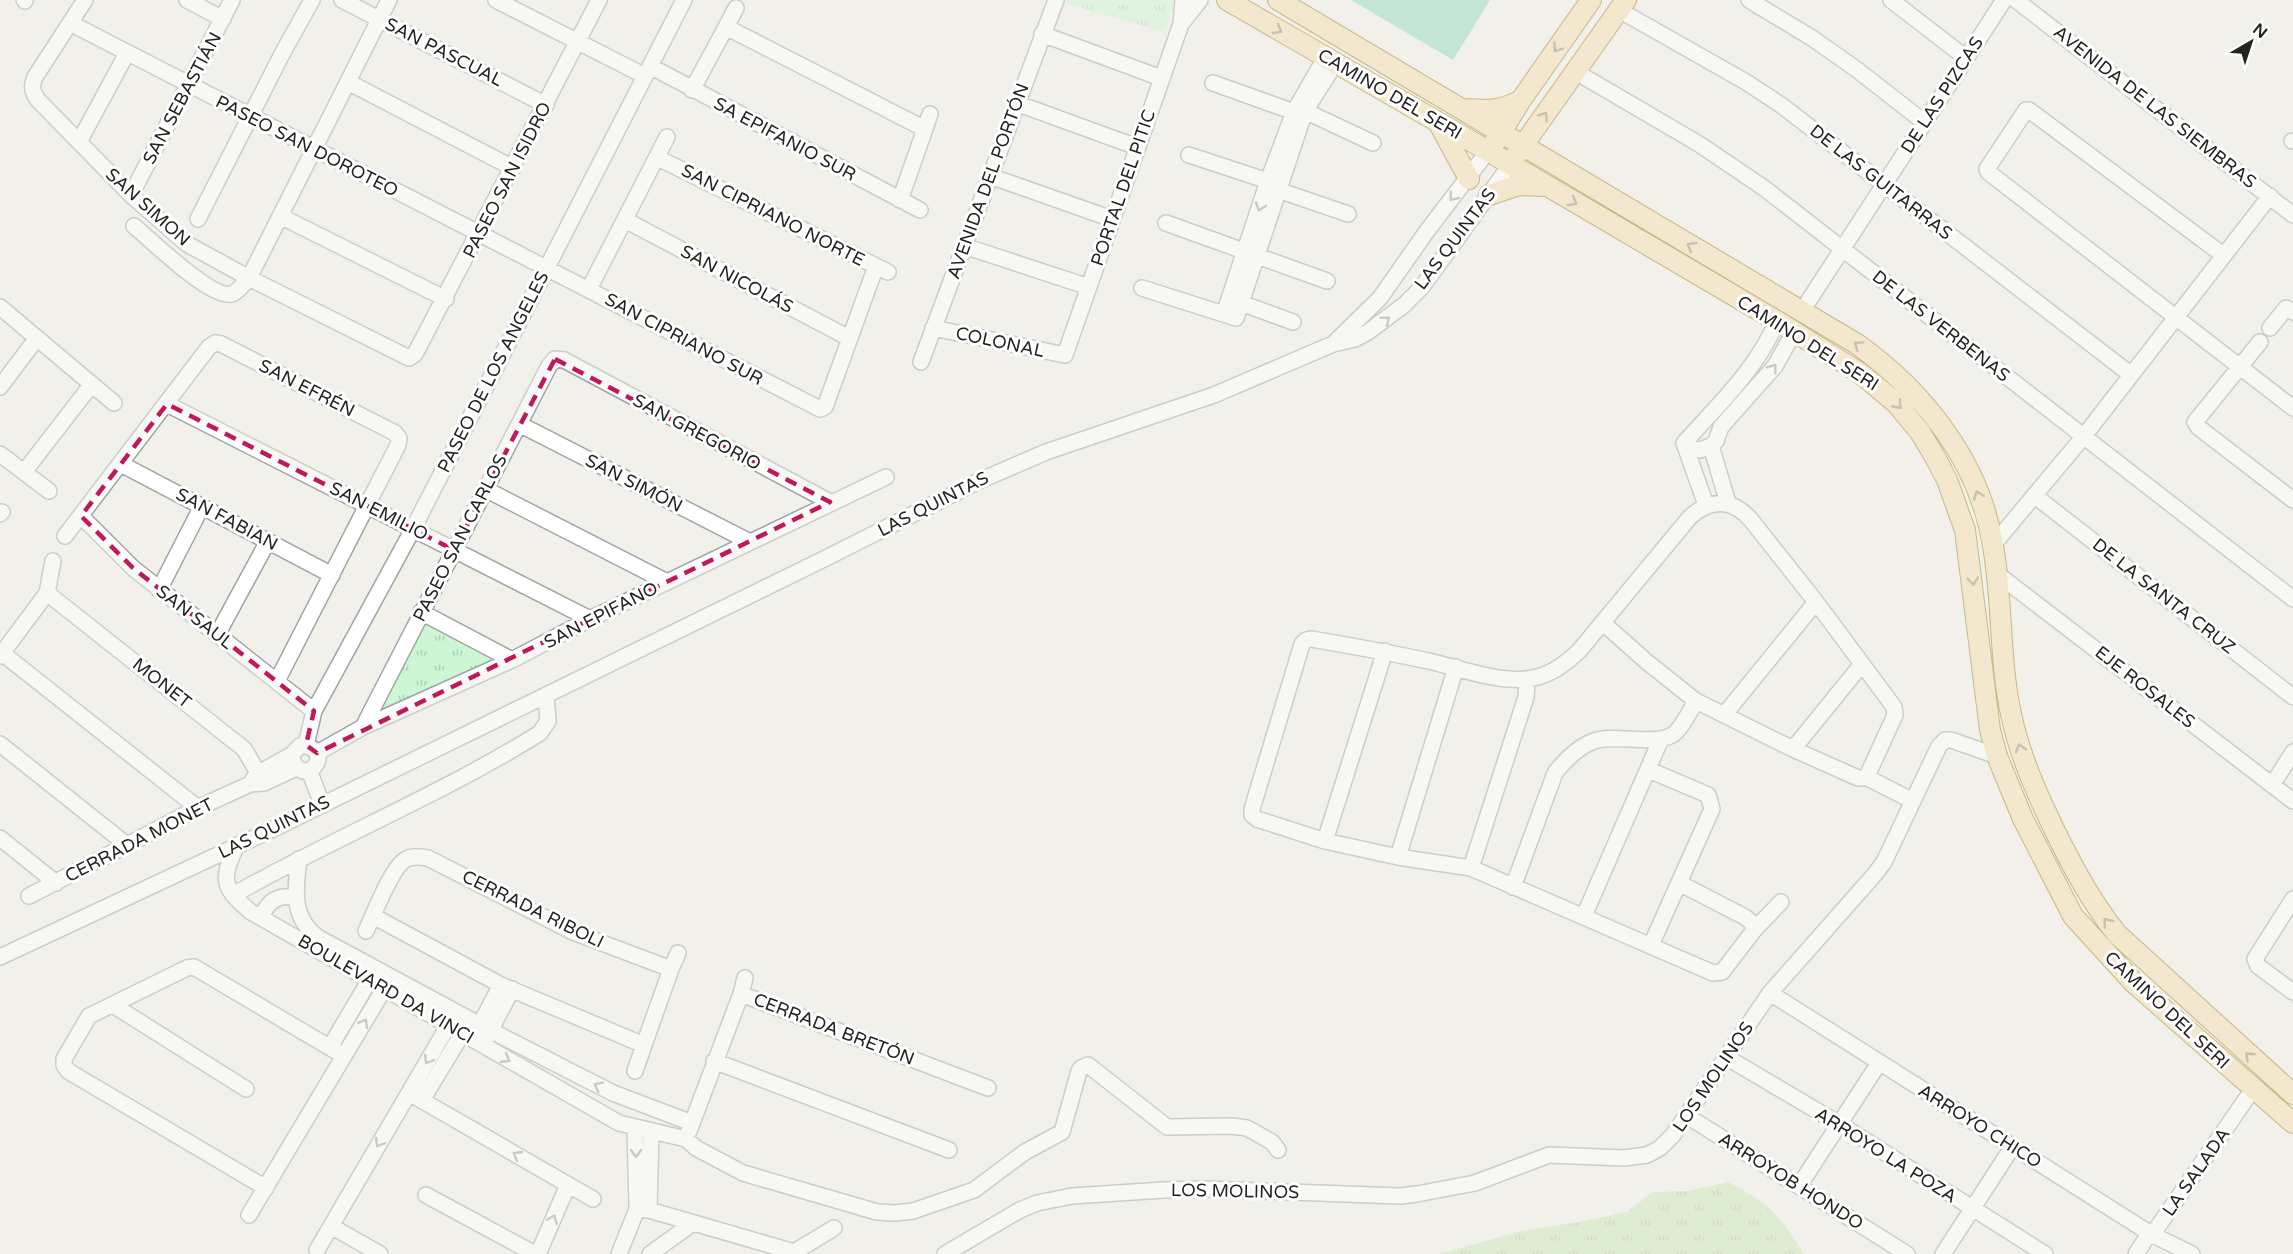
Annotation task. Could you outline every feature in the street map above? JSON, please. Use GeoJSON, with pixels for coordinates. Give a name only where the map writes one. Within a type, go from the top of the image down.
{"type":"FeatureCollection","features":[{"type":"Feature","properties":{"kind":"main road","name":"CAMINO DEL SERI"},"geometry":{"type":"LineString","coordinates":[[1227,0],[1777,321],[1860,373],[1896,403],[1920,432],[1947,480],[1965,530],[1971,561],[1990,730],[1997,756],[2039,854],[2073,916],[2133,983],[2293,1123]]}},
{"type":"Feature","properties":{"kind":"main road","name":"CAMINO DEL SERI"},"geometry":{"type":"LineString","coordinates":[[1278,0],[1857,344],[1881,361],[1927,406],[1952,439],[1971,475],[1982,505],[1993,545],[2005,676],[2018,741],[2033,785],[2078,878],[2095,907],[2117,934],[2293,1094]]}},
{"type":"Feature","properties":{"kind":"main road"},"geometry":{"type":"LineString","coordinates":[[1488,151],[1591,0]]}},
{"type":"Feature","properties":{"kind":"main road"},"geometry":{"type":"LineString","coordinates":[[1511,164],[1622,5]]}},
{"type":"Feature","properties":{"kind":"main road"},"geometry":{"type":"LineString","coordinates":[[1462,109],[1496,110],[1506,108],[1521,100]]}},
{"type":"Feature","properties":{"kind":"main road"},"geometry":{"type":"LineString","coordinates":[[1438,122],[1468,179]]}},
{"type":"Feature","properties":{"kind":"main road"},"geometry":{"type":"LineString","coordinates":[[1489,195],[1519,185],[1546,186]]}},
{"type":"Feature","properties":{"kind":"street","name":"SAN SIMON"},"geometry":{"type":"LineString","coordinates":[[85,0],[35,77],[32,84],[33,93],[131,195],[187,244],[406,358],[412,358]]}},
{"type":"Feature","properties":{"kind":"street"},"geometry":{"type":"LineString","coordinates":[[187,0],[223,18]]}},
{"type":"Feature","properties":{"kind":"street","name":"SAN SEBASTIÁN"},"geometry":{"type":"LineString","coordinates":[[131,195],[232,0]]}},
{"type":"Feature","properties":{"kind":"street"},"geometry":{"type":"LineString","coordinates":[[198,219],[312,0]]}},
{"type":"Feature","properties":{"kind":"street","name":"SAN PASCUAL"},"geometry":{"type":"LineString","coordinates":[[342,0],[546,105]]}},
{"type":"Feature","properties":{"kind":"street"},"geometry":{"type":"LineString","coordinates":[[134,226],[207,287],[216,292],[230,294],[237,291],[249,278],[389,0]]}},
{"type":"Feature","properties":{"kind":"street","name":"SA EPIFANIO SUR"},"geometry":{"type":"LineString","coordinates":[[496,0],[579,42],[692,90],[920,210]]}},
{"type":"Feature","properties":{"kind":"street","name":"PASEO SAN ISIDRO"},"geometry":{"type":"LineString","coordinates":[[412,358],[446,298],[600,0]]}},
{"type":"Feature","properties":{"kind":"street","name":"PASEO DE LOS ANGELES"},"geometry":{"type":"LineString","coordinates":[[299,764],[315,766],[317,760],[312,749],[314,711],[413,529],[684,0]]}},
{"type":"Feature","properties":{"kind":"street","name":"AVENIDA DEL PORTÓN"},"geometry":{"type":"LineString","coordinates":[[921,362],[1056,0]]}},
{"type":"Feature","properties":{"kind":"street","name":"PORTAL DEL PITIC"},"geometry":{"type":"LineString","coordinates":[[1066,353],[1181,24],[1183,0]]}},
{"type":"Feature","properties":{"kind":"street","name":"PORTAL DEL PITIC"},"geometry":{"type":"LineString","coordinates":[[1181,24],[1200,0]]}},
{"type":"Feature","properties":{"kind":"street"},"geometry":{"type":"LineString","coordinates":[[1749,0],[1812,38],[1924,122]]}},
{"type":"Feature","properties":{"kind":"street"},"geometry":{"type":"LineString","coordinates":[[1891,0],[1966,58]]}},
{"type":"Feature","properties":{"kind":"street","name":"DE LAS PIZCAS"},"geometry":{"type":"LineString","coordinates":[[1802,311],[2004,0]]}},
{"type":"Feature","properties":{"kind":"street","name":"AVENIDA DE LAS SIEMBRAS"},"geometry":{"type":"LineString","coordinates":[[2016,0],[2293,215]]}},
{"type":"Feature","properties":{"kind":"street","name":"DE LAS GUITARRAS"},"geometry":{"type":"LineString","coordinates":[[1622,5],[1781,105],[2130,374]]}},
{"type":"Feature","properties":{"kind":"street"},"geometry":{"type":"LineString","coordinates":[[692,90],[736,8]]}},
{"type":"Feature","properties":{"kind":"street","name":"PASEO SAN DOROTEO"},"geometry":{"type":"LineString","coordinates":[[70,23],[546,267]]}},
{"type":"Feature","properties":{"kind":"street"},"geometry":{"type":"LineString","coordinates":[[726,27],[928,121],[900,200]]}},
{"type":"Feature","properties":{"kind":"street"},"geometry":{"type":"LineString","coordinates":[[1042,34],[1161,78]]}},
{"type":"Feature","properties":{"kind":"street"},"geometry":{"type":"LineString","coordinates":[[79,142],[127,53]]}},
{"type":"Feature","properties":{"kind":"street"},"geometry":{"type":"LineString","coordinates":[[1230,316],[1273,185],[1300,112],[1330,61]]}},
{"type":"Feature","properties":{"kind":"street","name":"DE LAS VERBENAS"},"geometry":{"type":"LineString","coordinates":[[1576,72],[1731,164],[2293,598]]}},
{"type":"Feature","properties":{"kind":"street"},"geometry":{"type":"LineString","coordinates":[[348,82],[513,168]]}},
{"type":"Feature","properties":{"kind":"street"},"geometry":{"type":"LineString","coordinates":[[1213,83],[1300,112],[1373,142]]}},
{"type":"Feature","properties":{"kind":"street"},"geometry":{"type":"LineString","coordinates":[[1017,103],[1137,147]]}},
{"type":"Feature","properties":{"kind":"street"},"geometry":{"type":"LineString","coordinates":[[2223,255],[2029,110],[2026,111],[1988,171],[2293,408]]}},
{"type":"Feature","properties":{"kind":"street"},"geometry":{"type":"LineString","coordinates":[[589,289],[667,137]]}},
{"type":"Feature","properties":{"kind":"street","name":"LAS QUINTAS"},"geometry":{"type":"LineString","coordinates":[[1334,344],[1380,298],[1488,151]]}},
{"type":"Feature","properties":{"kind":"street"},"geometry":{"type":"LineString","coordinates":[[1189,155],[1348,214]]}},
{"type":"Feature","properties":{"kind":"street","name":"SAN CIPRIANO NORTE"},"geometry":{"type":"LineString","coordinates":[[658,158],[882,269],[849,338]]}},
{"type":"Feature","properties":{"kind":"street","name":"LAS QUINTAS"},"geometry":{"type":"LineString","coordinates":[[0,957],[322,804],[1012,465],[1119,426],[1214,395],[1334,344],[1355,339],[1404,305],[1438,267],[1511,164]]}},
{"type":"Feature","properties":{"kind":"street"},"geometry":{"type":"LineString","coordinates":[[990,176],[1112,219]]}},
{"type":"Feature","properties":{"kind":"street"},"geometry":{"type":"LineString","coordinates":[[1993,545],[2084,436],[2270,196]]}},
{"type":"Feature","properties":{"kind":"street"},"geometry":{"type":"LineString","coordinates":[[280,216],[446,298]]}},
{"type":"Feature","properties":{"kind":"street","name":"SAN NICOLÁS"},"geometry":{"type":"LineString","coordinates":[[625,220],[849,338]]}},
{"type":"Feature","properties":{"kind":"street"},"geometry":{"type":"LineString","coordinates":[[1166,223],[1327,281]]}},
{"type":"Feature","properties":{"kind":"street"},"geometry":{"type":"LineString","coordinates":[[964,246],[1089,288]]}},
{"type":"Feature","properties":{"kind":"street"},"geometry":{"type":"LineString","coordinates":[[1230,316],[1241,303],[1251,252]]}},
{"type":"Feature","properties":{"kind":"street","name":"SAN CIPRIANO SUR"},"geometry":{"type":"LineString","coordinates":[[546,267],[709,353],[822,409],[849,338]]}},
{"type":"Feature","properties":{"kind":"street"},"geometry":{"type":"LineString","coordinates":[[1142,288],[1230,316]]}},
{"type":"Feature","properties":{"kind":"street"},"geometry":{"type":"LineString","coordinates":[[1241,303],[1293,321]]}},
{"type":"Feature","properties":{"kind":"street"},"geometry":{"type":"LineString","coordinates":[[0,307],[114,403]]}},
{"type":"Feature","properties":{"kind":"street"},"geometry":{"type":"LineString","coordinates":[[2270,328],[2286,308],[2293,312]]}},
{"type":"Feature","properties":{"kind":"street"},"geometry":{"type":"LineString","coordinates":[[1684,443],[1743,377],[1764,349],[1777,321]]}},
{"type":"Feature","properties":{"kind":"street","name":"COLONAL"},"geometry":{"type":"LineString","coordinates":[[933,328],[1060,355],[1066,353]]}},
{"type":"Feature","properties":{"kind":"street"},"geometry":{"type":"LineString","coordinates":[[1684,443],[1695,450],[1711,446],[1719,435],[1721,427],[1775,366],[1794,332]]}},
{"type":"Feature","properties":{"kind":"street"},"geometry":{"type":"LineString","coordinates":[[0,387],[37,338]]}},
{"type":"Feature","properties":{"kind":"street"},"geometry":{"type":"LineString","coordinates":[[2260,342],[2196,418],[2196,424],[2293,500]]}},
{"type":"Feature","properties":{"kind":"street","name":"SAN EFRÉN"},"geometry":{"type":"LineString","coordinates":[[168,404],[212,345],[221,344],[395,433],[399,438],[398,445],[369,506]]}},
{"type":"Feature","properties":{"kind":"street","name":"PASEO SAN CARLOS"},"geometry":{"type":"LineString","coordinates":[[363,727],[552,362],[555,359],[564,360]]}},
{"type":"Feature","properties":{"kind":"street","name":"SAN GREGORIO"},"geometry":{"type":"LineString","coordinates":[[564,360],[830,502]]}},
{"type":"Feature","properties":{"kind":"street"},"geometry":{"type":"LineString","coordinates":[[1743,377],[1757,388]]}},
{"type":"Feature","properties":{"kind":"street"},"geometry":{"type":"LineString","coordinates":[[24,472],[92,384]]}},
{"type":"Feature","properties":{"kind":"street"},"geometry":{"type":"LineString","coordinates":[[65,536],[168,404]]}},
{"type":"Feature","properties":{"kind":"street","name":"SAN EMILIO"},"geometry":{"type":"LineString","coordinates":[[168,404],[590,619]]}},
{"type":"Feature","properties":{"kind":"street"},"geometry":{"type":"LineString","coordinates":[[1708,416],[1721,427]]}},
{"type":"Feature","properties":{"kind":"street","name":"SAN SIMÓN"},"geometry":{"type":"LineString","coordinates":[[519,424],[748,541]]}},
{"type":"Feature","properties":{"kind":"street"},"geometry":{"type":"LineString","coordinates":[[1684,443],[1706,505]]}},
{"type":"Feature","properties":{"kind":"street"},"geometry":{"type":"LineString","coordinates":[[1711,446],[1728,502],[1746,514],[1816,602],[1896,710],[1866,777]]}},
{"type":"Feature","properties":{"kind":"street"},"geometry":{"type":"LineString","coordinates":[[0,454],[49,491]]}},
{"type":"Feature","properties":{"kind":"street","name":"SAN FABIAN"},"geometry":{"type":"LineString","coordinates":[[121,464],[332,575]]}},
{"type":"Feature","properties":{"kind":"street","name":"SAN EPIFANO"},"geometry":{"type":"LineString","coordinates":[[299,764],[294,749],[312,749],[512,660],[748,541],[886,477]]}},
{"type":"Feature","properties":{"kind":"street"},"geometry":{"type":"LineString","coordinates":[[485,489],[667,582]]}},
{"type":"Feature","properties":{"kind":"street","name":"DE LA SANTA CRUZ"},"geometry":{"type":"LineString","coordinates":[[2035,496],[2293,697]]}},
{"type":"Feature","properties":{"kind":"street"},"geometry":{"type":"LineString","coordinates":[[1728,502],[1706,505],[1690,517],[1579,651],[1563,666],[1546,675],[1527,679],[1506,678],[1385,651],[1306,640],[1302,644],[1252,812],[1257,819],[1324,841],[1398,857],[1471,868],[1713,973],[1722,972],[1755,929],[1781,902]]}},
{"type":"Feature","properties":{"kind":"street"},"geometry":{"type":"LineString","coordinates":[[159,590],[202,506]]}},
{"type":"Feature","properties":{"kind":"street"},"geometry":{"type":"LineString","coordinates":[[277,681],[369,506]]}},
{"type":"Feature","properties":{"kind":"street","name":"SAN SAUL"},"geometry":{"type":"LineString","coordinates":[[81,516],[116,552],[159,590],[314,711]]}},
{"type":"Feature","properties":{"kind":"street"},"geometry":{"type":"LineString","coordinates":[[217,635],[268,541]]}},
{"type":"Feature","properties":{"kind":"street"},"geometry":{"type":"LineString","coordinates":[[53,561],[47,592],[1,654],[198,808]]}},
{"type":"Feature","properties":{"kind":"street","name":"EJE ROSALES"},"geometry":{"type":"LineString","coordinates":[[1996,573],[2293,801]]}},
{"type":"Feature","properties":{"kind":"street","name":"MONET"},"geometry":{"type":"LineString","coordinates":[[47,592],[244,749],[258,780]]}},
{"type":"Feature","properties":{"kind":"street"},"geometry":{"type":"LineString","coordinates":[[1724,716],[1816,602]]}},
{"type":"Feature","properties":{"kind":"street"},"geometry":{"type":"LineString","coordinates":[[421,612],[512,660]]}},
{"type":"Feature","properties":{"kind":"street"},"geometry":{"type":"LineString","coordinates":[[1603,623],[1696,701],[1793,749],[1858,778],[1866,777],[1913,801]]}},
{"type":"Feature","properties":{"kind":"street"},"geometry":{"type":"LineString","coordinates":[[1324,841],[1385,651]]}},
{"type":"Feature","properties":{"kind":"street"},"geometry":{"type":"LineString","coordinates":[[1793,749],[1862,664]]}},
{"type":"Feature","properties":{"kind":"street"},"geometry":{"type":"LineString","coordinates":[[1398,857],[1456,667]]}},
{"type":"Feature","properties":{"kind":"street"},"geometry":{"type":"LineString","coordinates":[[1471,868],[1526,697],[1527,679]]}},
{"type":"Feature","properties":{"kind":"street"},"geometry":{"type":"LineString","coordinates":[[231,891],[433,792],[540,733],[548,721],[546,695]]}},
{"type":"Feature","properties":{"kind":"street"},"geometry":{"type":"LineString","coordinates":[[1513,887],[1555,773],[1565,760],[1593,741],[1611,738],[1661,739],[1675,734],[1696,701]]}},
{"type":"Feature","properties":{"kind":"street"},"geometry":{"type":"LineString","coordinates":[[1584,916],[1661,739]]}},
{"type":"Feature","properties":{"kind":"street","name":"LOS MOLINOS"},"geometry":{"type":"LineString","coordinates":[[945,1254],[1020,1210],[1050,1200],[1072,1196],[1164,1190],[1400,1196],[1475,1183],[1549,1155],[1624,1158],[1647,1155],[1667,1142],[1770,993],[1884,862],[1939,746],[1945,740],[1951,740],[1997,756]]}},
{"type":"Feature","properties":{"kind":"street"},"geometry":{"type":"LineString","coordinates":[[0,744],[127,845]]}},
{"type":"Feature","properties":{"kind":"street"},"geometry":{"type":"LineString","coordinates":[[2272,785],[2293,752]]}},
{"type":"Feature","properties":{"kind":"street"},"geometry":{"type":"LineString","coordinates":[[299,764],[322,804]]}},
{"type":"Feature","properties":{"kind":"street","name":"CERRADA MONET"},"geometry":{"type":"LineString","coordinates":[[29,896],[198,808],[299,764]]}},
{"type":"Feature","properties":{"kind":"street"},"geometry":{"type":"LineString","coordinates":[[1649,770],[1708,795],[1712,809],[1651,945]]}},
{"type":"Feature","properties":{"kind":"street"},"geometry":{"type":"LineString","coordinates":[[0,838],[57,882]]}},
{"type":"Feature","properties":{"kind":"street"},"geometry":{"type":"LineString","coordinates":[[237,845],[225,875],[231,891],[251,912],[292,936]]}},
{"type":"Feature","properties":{"kind":"street","name":"CERRADA RIBOLI"},"geometry":{"type":"LineString","coordinates":[[366,931],[399,865],[405,860],[419,856],[428,858],[573,932],[671,969]]}},
{"type":"Feature","properties":{"kind":"street"},"geometry":{"type":"LineString","coordinates":[[299,859],[296,897],[304,924]]}},
{"type":"Feature","properties":{"kind":"street"},"geometry":{"type":"LineString","coordinates":[[1679,883],[1745,917],[1755,929]]}},
{"type":"Feature","properties":{"kind":"street"},"geometry":{"type":"LineString","coordinates":[[261,917],[272,899],[296,897]]}},
{"type":"Feature","properties":{"kind":"street"},"geometry":{"type":"LineString","coordinates":[[2293,899],[2254,959],[2258,966],[2293,992]]}},
{"type":"Feature","properties":{"kind":"street"},"geometry":{"type":"LineString","coordinates":[[373,916],[507,987],[644,1045]]}},
{"type":"Feature","properties":{"kind":"street","name":"BOULEVARD DA VINCI"},"geometry":{"type":"LineString","coordinates":[[686,1139],[631,1126],[605,1116],[292,936],[304,924],[319,939],[485,1028],[635,1103],[692,1123]]}},
{"type":"Feature","properties":{"kind":"street"},"geometry":{"type":"LineString","coordinates":[[635,1071],[678,953]]}},
{"type":"Feature","properties":{"kind":"street"},"geometry":{"type":"LineString","coordinates":[[266,1188],[68,1071],[64,1065],[64,1059],[87,1018],[186,968],[194,967],[344,1056]]}},
{"type":"Feature","properties":{"kind":"street"},"geometry":{"type":"LineString","coordinates":[[741,994],[745,978]]}},
{"type":"Feature","properties":{"kind":"street"},"geometry":{"type":"LineString","coordinates":[[330,1047],[369,981]]}},
{"type":"Feature","properties":{"kind":"street"},"geometry":{"type":"LineString","coordinates":[[415,1096],[485,1028],[507,987]]}},
{"type":"Feature","properties":{"kind":"street"},"geometry":{"type":"LineString","coordinates":[[249,1215],[384,989]]}},
{"type":"Feature","properties":{"kind":"street","name":"ARROYO CHICO"},"geometry":{"type":"LineString","coordinates":[[1770,993],[2151,1234],[2192,1254]]}},
{"type":"Feature","properties":{"kind":"street","name":"CERRADA BRETÓN"},"geometry":{"type":"LineString","coordinates":[[686,1139],[741,994],[988,1088]]}},
{"type":"Feature","properties":{"kind":"street"},"geometry":{"type":"LineString","coordinates":[[113,1005],[246,1089]]}},
{"type":"Feature","properties":{"kind":"street"},"geometry":{"type":"LineString","coordinates":[[317,1250],[415,1096],[448,1026]]}},
{"type":"Feature","properties":{"kind":"street","name":"ARROYO LA POZA"},"geometry":{"type":"LineString","coordinates":[[1726,1057],[1840,1125],[2045,1254]]}},
{"type":"Feature","properties":{"kind":"street"},"geometry":{"type":"LineString","coordinates":[[714,1061],[949,1150]]}},
{"type":"Feature","properties":{"kind":"street"},"geometry":{"type":"LineString","coordinates":[[1799,1186],[1880,1063]]}},
{"type":"Feature","properties":{"kind":"street"},"geometry":{"type":"LineString","coordinates":[[686,1139],[696,1148],[743,1173],[877,1212],[913,1211],[974,1190],[1025,1152],[1062,1132],[1079,1071],[1084,1065],[1088,1065],[1167,1127],[1247,1128],[1272,1142],[1278,1150]]}},
{"type":"Feature","properties":{"kind":"street","name":"LA SALADA"},"geometry":{"type":"LineString","coordinates":[[2136,1254],[2157,1228],[2253,1089]]}},
{"type":"Feature","properties":{"kind":"street"},"geometry":{"type":"LineString","coordinates":[[415,1096],[593,1199]]}},
{"type":"Feature","properties":{"kind":"street"},"geometry":{"type":"LineString","coordinates":[[635,1103],[631,1126],[643,1210]]}},
{"type":"Feature","properties":{"kind":"street","name":"ARROYOB HONDO"},"geometry":{"type":"LineString","coordinates":[[1687,1116],[1897,1251]]}},
{"type":"Feature","properties":{"kind":"street"},"geometry":{"type":"LineString","coordinates":[[619,1254],[643,1210],[651,1131]]}},
{"type":"Feature","properties":{"kind":"street"},"geometry":{"type":"LineString","coordinates":[[1943,1254],[2013,1146]]}},
{"type":"Feature","properties":{"kind":"street"},"geometry":{"type":"LineString","coordinates":[[426,1195],[537,1254],[568,1185]]}},
{"type":"Feature","properties":{"kind":"street"},"geometry":{"type":"LineString","coordinates":[[643,1210],[793,1253],[834,1228]]}},
{"type":"Feature","properties":{"kind":"street"},"geometry":{"type":"LineString","coordinates":[[650,1254],[693,1223]]}},
{"type":"Feature","properties":{"kind":"street"},"geometry":{"type":"LineString","coordinates":[[331,1226],[380,1254]]}},
{"type":"Feature","properties":{"kind":"highlighted area"},"geometry":{"type":"Polygon","coordinates":[[[555,359],[830,502],[317,753],[306,745],[314,711],[133,568],[81,516],[167,404],[454,550],[555,359]]]}},
{"type":"Feature","properties":{"kind":"green space"},"geometry":{"type":"Polygon","coordinates":[[[1067,0],[1177,0],[1163,32],[1066,3],[1067,0]]]}},
{"type":"Feature","properties":{"kind":"green space"},"geometry":{"type":"Polygon","coordinates":[[[1351,0],[1490,0],[1453,60],[1351,0]]]}},
{"type":"Feature","properties":{"kind":"green space"},"geometry":{"type":"Polygon","coordinates":[[[422,617],[504,661],[379,713],[422,617]]]}},
{"type":"Feature","properties":{"kind":"green space"},"geometry":{"type":"Polygon","coordinates":[[[1728,1182],[1764,1204],[1788,1229],[1804,1254],[1439,1254],[1522,1231],[1627,1212],[1653,1192],[1689,1191],[1728,1182]]]}}]}
